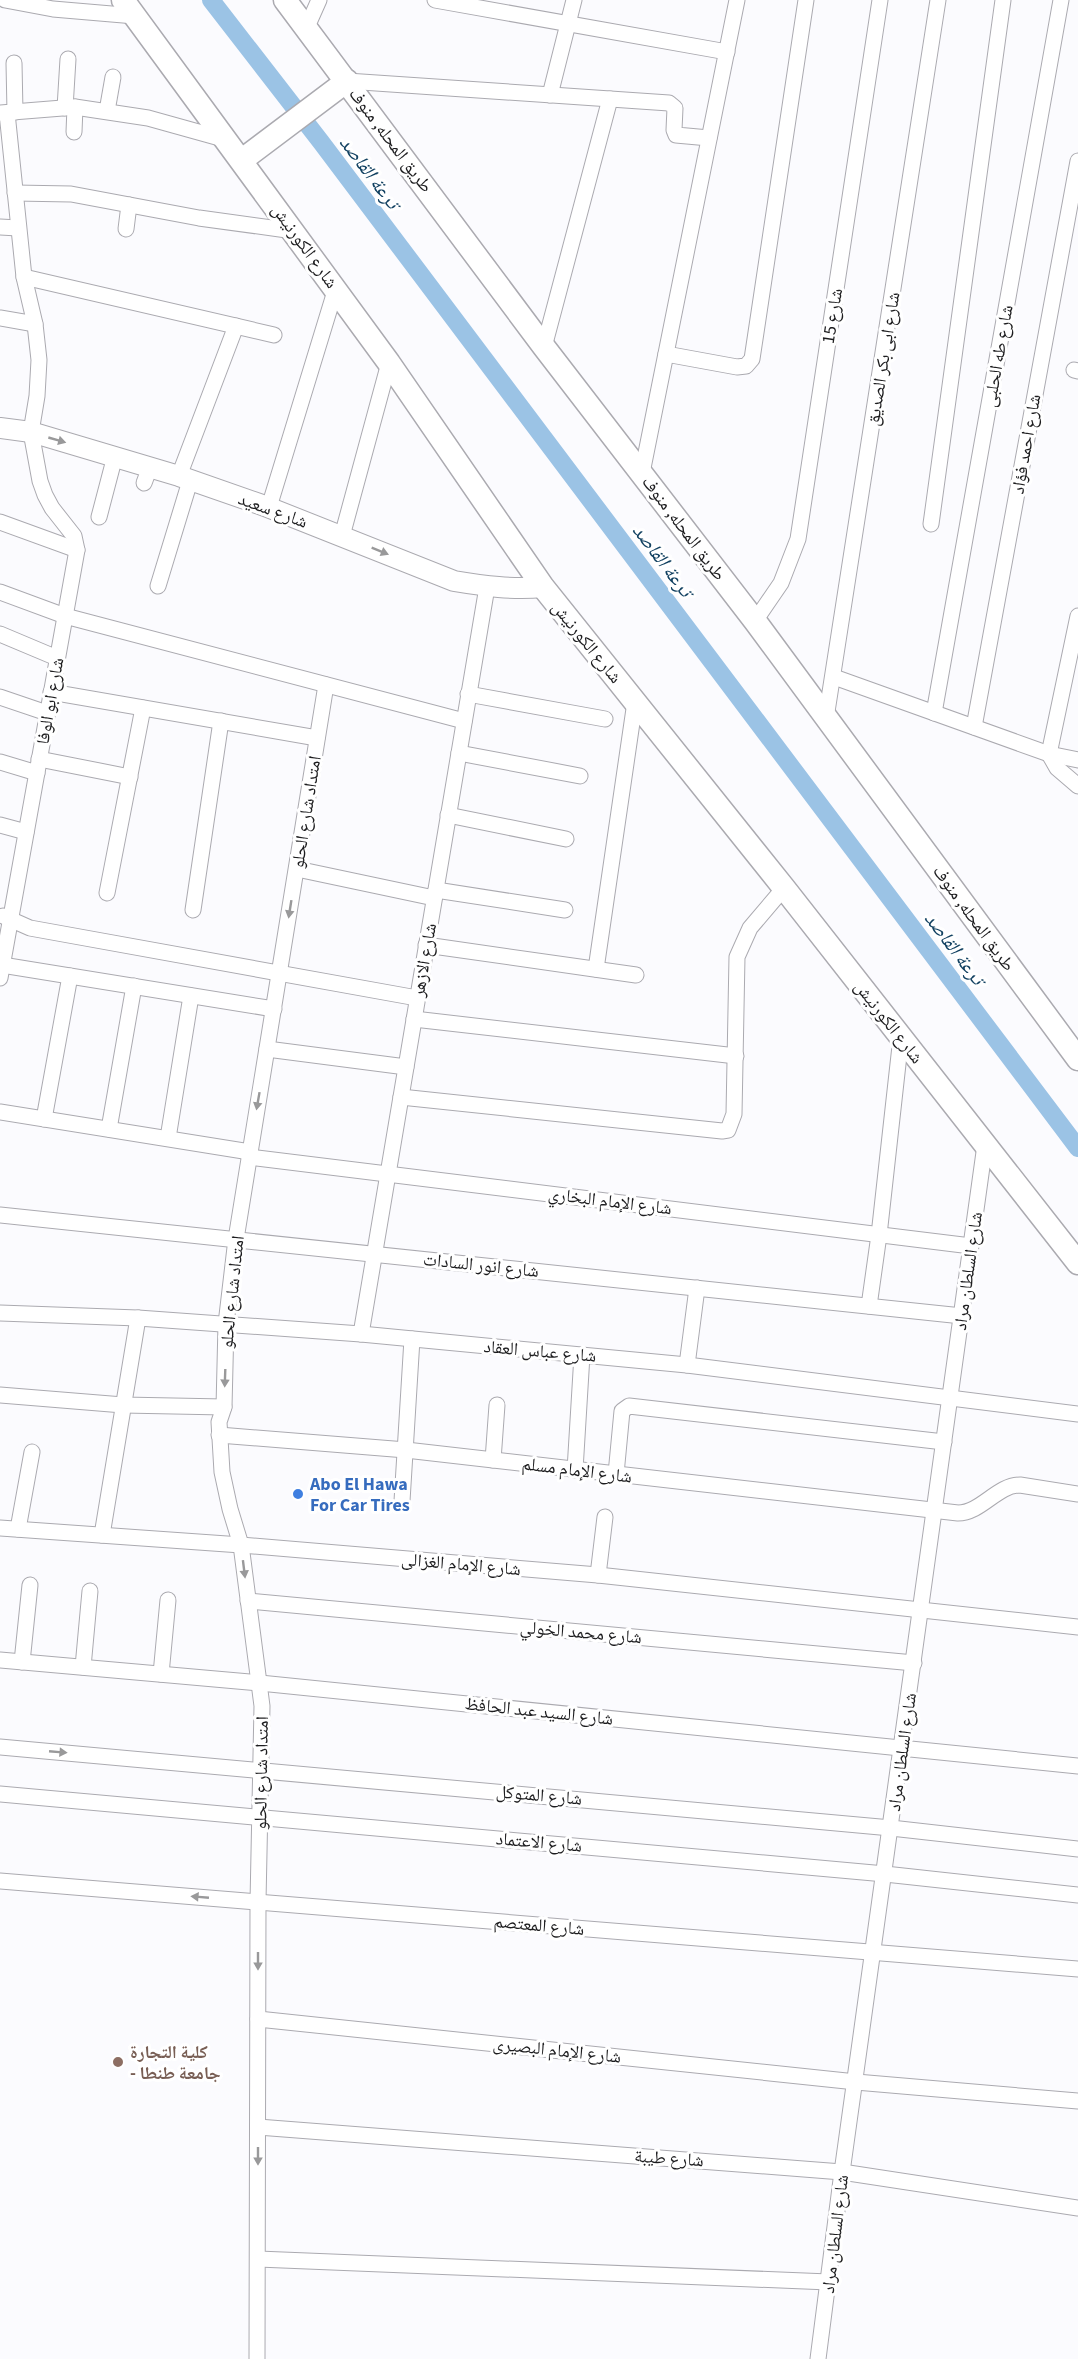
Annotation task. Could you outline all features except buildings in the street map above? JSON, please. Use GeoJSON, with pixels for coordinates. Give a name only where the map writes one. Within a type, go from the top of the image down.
{"type":"FeatureCollection","features":[{"type":"Feature","properties":{"kind":"main road","name":"طريق المحله, منوف"},"geometry":{"type":"LineString","coordinates":[[285,0],[307,27],[340,86],[755,621],[1078,1059]]}},
{"type":"Feature","properties":{"kind":"main road","name":"شارع الكورنيش"},"geometry":{"type":"LineString","coordinates":[[129,8],[336,288],[543,587],[784,888],[1078,1263]]}},
{"type":"Feature","properties":{"kind":"main road"},"geometry":{"type":"LineString","coordinates":[[242,160],[340,86]]}},
{"type":"Feature","properties":{"kind":"street"},"geometry":{"type":"LineString","coordinates":[[5,0],[53,9],[129,8]]}},
{"type":"Feature","properties":{"kind":"street"},"geometry":{"type":"LineString","coordinates":[[307,27],[319,0]]}},
{"type":"Feature","properties":{"kind":"street"},"geometry":{"type":"LineString","coordinates":[[435,0],[727,52]]}},
{"type":"Feature","properties":{"kind":"street"},"geometry":{"type":"LineString","coordinates":[[550,95],[574,0]]}},
{"type":"Feature","properties":{"kind":"street"},"geometry":{"type":"LineString","coordinates":[[642,473],[737,0]]}},
{"type":"Feature","properties":{"kind":"street"},"geometry":{"type":"LineString","coordinates":[[666,354],[737,367],[746,366],[752,359],[806,0]]}},
{"type":"Feature","properties":{"kind":"street","name":"شارع 15"},"geometry":{"type":"LineString","coordinates":[[755,621],[781,583],[798,539],[880,0]]}},
{"type":"Feature","properties":{"kind":"street","name":"شارع ابى بكر الصديق"},"geometry":{"type":"LineString","coordinates":[[826,718],[938,0]]}},
{"type":"Feature","properties":{"kind":"street"},"geometry":{"type":"LineString","coordinates":[[931,524],[1003,0]]}},
{"type":"Feature","properties":{"kind":"street","name":"شارع طه الحلبى"},"geometry":{"type":"LineString","coordinates":[[934,713],[1061,0]]}},
{"type":"Feature","properties":{"kind":"street"},"geometry":{"type":"LineString","coordinates":[[68,59],[70,107],[74,132]]}},
{"type":"Feature","properties":{"kind":"street"},"geometry":{"type":"LineString","coordinates":[[0,522],[76,550],[74,536],[56,514],[45,495],[40,481],[32,432],[39,360],[35,324],[24,277],[7,113],[14,63]]}},
{"type":"Feature","properties":{"kind":"street"},"geometry":{"type":"LineString","coordinates":[[107,111],[113,77]]}},
{"type":"Feature","properties":{"kind":"street"},"geometry":{"type":"LineString","coordinates":[[340,86],[550,95],[672,104],[675,108],[674,130],[676,135],[709,138]]}},
{"type":"Feature","properties":{"kind":"street"},"geometry":{"type":"LineString","coordinates":[[544,347],[610,99]]}},
{"type":"Feature","properties":{"kind":"street"},"geometry":{"type":"LineString","coordinates":[[7,113],[70,107],[107,111],[148,118],[227,140]]}},
{"type":"Feature","properties":{"kind":"street","name":"شارع احمد فؤاد"},"geometry":{"type":"LineString","coordinates":[[974,726],[1078,161]]}},
{"type":"Feature","properties":{"kind":"street"},"geometry":{"type":"LineString","coordinates":[[15,193],[71,194],[200,218],[294,231]]}},
{"type":"Feature","properties":{"kind":"street"},"geometry":{"type":"LineString","coordinates":[[126,229],[129,205]]}},
{"type":"Feature","properties":{"kind":"street"},"geometry":{"type":"LineString","coordinates":[[0,226],[18,228]]}},
{"type":"Feature","properties":{"kind":"street"},"geometry":{"type":"LineString","coordinates":[[24,277],[274,335]]}},
{"type":"Feature","properties":{"kind":"street"},"geometry":{"type":"LineString","coordinates":[[268,507],[336,288]]}},
{"type":"Feature","properties":{"kind":"street"},"geometry":{"type":"LineString","coordinates":[[0,318],[35,324]]}},
{"type":"Feature","properties":{"kind":"street"},"geometry":{"type":"LineString","coordinates":[[158,586],[184,479],[236,326]]}},
{"type":"Feature","properties":{"kind":"street"},"geometry":{"type":"LineString","coordinates":[[342,536],[389,363]]}},
{"type":"Feature","properties":{"kind":"street","name":"شارع سعيد"},"geometry":{"type":"LineString","coordinates":[[1,429],[32,432],[115,456],[147,475],[184,479],[268,507],[454,581],[487,587],[525,589],[543,587]]}},
{"type":"Feature","properties":{"kind":"street"},"geometry":{"type":"LineString","coordinates":[[99,517],[115,456]]}},
{"type":"Feature","properties":{"kind":"street","name":"شارع ابو الوفا"},"geometry":{"type":"LineString","coordinates":[[1,971],[5,917],[26,832],[76,550]]}},
{"type":"Feature","properties":{"kind":"street","name":"شارع الازهر"},"geometry":{"type":"LineString","coordinates":[[361,1334],[487,587]]}},
{"type":"Feature","properties":{"kind":"street"},"geometry":{"type":"LineString","coordinates":[[0,592],[65,616],[464,722]]}},
{"type":"Feature","properties":{"kind":"street"},"geometry":{"type":"LineString","coordinates":[[1078,616],[1049,754],[1057,768],[1078,786]]}},
{"type":"Feature","properties":{"kind":"street"},"geometry":{"type":"LineString","coordinates":[[0,634],[57,658]]}},
{"type":"Feature","properties":{"kind":"street"},"geometry":{"type":"LineString","coordinates":[[834,678],[1049,754],[1078,760]]}},
{"type":"Feature","properties":{"kind":"street","name":"امتداد شارع الحلو"},"geometry":{"type":"LineString","coordinates":[[257,2359],[258,1902],[262,1729],[260,1683],[241,1545],[226,1491],[219,1422],[224,1407],[226,1324],[236,1239],[326,685]]}},
{"type":"Feature","properties":{"kind":"street"},"geometry":{"type":"LineString","coordinates":[[51,692],[318,738]]}},
{"type":"Feature","properties":{"kind":"street"},"geometry":{"type":"LineString","coordinates":[[468,694],[605,719]]}},
{"type":"Feature","properties":{"kind":"street"},"geometry":{"type":"LineString","coordinates":[[0,697],[48,713]]}},
{"type":"Feature","properties":{"kind":"street"},"geometry":{"type":"LineString","coordinates":[[596,969],[635,702]]}},
{"type":"Feature","properties":{"kind":"street"},"geometry":{"type":"LineString","coordinates":[[107,893],[143,708]]}},
{"type":"Feature","properties":{"kind":"street"},"geometry":{"type":"LineString","coordinates":[[193,910],[221,722]]}},
{"type":"Feature","properties":{"kind":"street"},"geometry":{"type":"LineString","coordinates":[[459,753],[580,776]]}},
{"type":"Feature","properties":{"kind":"street"},"geometry":{"type":"LineString","coordinates":[[0,762],[130,777]]}},
{"type":"Feature","properties":{"kind":"street"},"geometry":{"type":"LineString","coordinates":[[448,814],[566,839]]}},
{"type":"Feature","properties":{"kind":"street"},"geometry":{"type":"LineString","coordinates":[[0,825],[26,832]]}},
{"type":"Feature","properties":{"kind":"street"},"geometry":{"type":"LineString","coordinates":[[297,869],[435,894],[565,910]]}},
{"type":"Feature","properties":{"kind":"street"},"geometry":{"type":"LineString","coordinates":[[401,1097],[729,1130],[733,1120],[736,1056],[735,974],[737,957],[750,928],[784,888]]}},
{"type":"Feature","properties":{"kind":"street"},"geometry":{"type":"LineString","coordinates":[[5,917],[30,928],[417,998]]}},
{"type":"Feature","properties":{"kind":"street"},"geometry":{"type":"LineString","coordinates":[[426,945],[636,975]]}},
{"type":"Feature","properties":{"kind":"street"},"geometry":{"type":"LineString","coordinates":[[1,971],[70,976],[274,1009]]}},
{"type":"Feature","properties":{"kind":"street"},"geometry":{"type":"LineString","coordinates":[[44,1119],[70,976]]}},
{"type":"Feature","properties":{"kind":"street"},"geometry":{"type":"LineString","coordinates":[[109,1129],[134,986]]}},
{"type":"Feature","properties":{"kind":"street"},"geometry":{"type":"LineString","coordinates":[[168,1138],[191,996]]}},
{"type":"Feature","properties":{"kind":"street"},"geometry":{"type":"LineString","coordinates":[[414,1019],[736,1056]]}},
{"type":"Feature","properties":{"kind":"street"},"geometry":{"type":"LineString","coordinates":[[869,1306],[901,1037]]}},
{"type":"Feature","properties":{"kind":"street"},"geometry":{"type":"LineString","coordinates":[[267,1049],[406,1067]]}},
{"type":"Feature","properties":{"kind":"street","name":"شارع الإمام البخاري"},"geometry":{"type":"LineString","coordinates":[[0,1112],[168,1138],[250,1154],[971,1246]]}},
{"type":"Feature","properties":{"kind":"street","name":"شارع السلطان مراد"},"geometry":{"type":"LineString","coordinates":[[818,2359],[985,1145]]}},
{"type":"Feature","properties":{"kind":"street","name":"شارع انور السادات"},"geometry":{"type":"LineString","coordinates":[[0,1215],[962,1316]]}},
{"type":"Feature","properties":{"kind":"street"},"geometry":{"type":"LineString","coordinates":[[687,1365],[697,1288]]}},
{"type":"Feature","properties":{"kind":"street","name":"شارع عباس العقاد"},"geometry":{"type":"LineString","coordinates":[[0,1312],[138,1318],[361,1334],[687,1365],[1078,1414]]}},
{"type":"Feature","properties":{"kind":"street"},"geometry":{"type":"LineString","coordinates":[[102,1535],[138,1318]]}},
{"type":"Feature","properties":{"kind":"street"},"geometry":{"type":"LineString","coordinates":[[402,1501],[412,1339]]}},
{"type":"Feature","properties":{"kind":"street"},"geometry":{"type":"LineString","coordinates":[[575,1470],[582,1355]]}},
{"type":"Feature","properties":{"kind":"street"},"geometry":{"type":"LineString","coordinates":[[0,1395],[123,1405],[224,1407]]}},
{"type":"Feature","properties":{"kind":"street"},"geometry":{"type":"LineString","coordinates":[[493,1460],[497,1405]]}},
{"type":"Feature","properties":{"kind":"street"},"geometry":{"type":"LineString","coordinates":[[616,1474],[622,1411],[629,1406],[944,1442]]}},
{"type":"Feature","properties":{"kind":"street","name":"شارع الإمام مسلم"},"geometry":{"type":"LineString","coordinates":[[219,1435],[406,1450],[935,1511],[965,1513],[1015,1485],[1078,1494]]}},
{"type":"Feature","properties":{"kind":"street"},"geometry":{"type":"LineString","coordinates":[[18,1529],[32,1452]]}},
{"type":"Feature","properties":{"kind":"street"},"geometry":{"type":"LineString","coordinates":[[598,1575],[604,1517]]}},
{"type":"Feature","properties":{"kind":"street","name":"شارع الإمام الغزالى"},"geometry":{"type":"LineString","coordinates":[[0,1528],[241,1545],[598,1575],[1078,1627]]}},
{"type":"Feature","properties":{"kind":"street"},"geometry":{"type":"LineString","coordinates":[[22,1662],[30,1584]]}},
{"type":"Feature","properties":{"kind":"street"},"geometry":{"type":"LineString","coordinates":[[83,1667],[90,1591]]}},
{"type":"Feature","properties":{"kind":"street"},"geometry":{"type":"LineString","coordinates":[[161,1674],[168,1600]]}},
{"type":"Feature","properties":{"kind":"street","name":"شارع محمد الخولي"},"geometry":{"type":"LineString","coordinates":[[248,1601],[914,1663]]}},
{"type":"Feature","properties":{"kind":"street","name":"شارع السيد عبد الحافظ"},"geometry":{"type":"LineString","coordinates":[[0,1660],[260,1683],[1078,1766]]}},
{"type":"Feature","properties":{"kind":"street","name":"شارع المتوكل"},"geometry":{"type":"LineString","coordinates":[[0,1747],[891,1828],[1078,1849]]}},
{"type":"Feature","properties":{"kind":"street","name":"شارع الاعتماد"},"geometry":{"type":"LineString","coordinates":[[0,1794],[885,1874],[1078,1895]]}},
{"type":"Feature","properties":{"kind":"street","name":"شارع المعتصم"},"geometry":{"type":"LineString","coordinates":[[0,1881],[1078,1969]]}},
{"type":"Feature","properties":{"kind":"street","name":"شارع الإمام البصيرى"},"geometry":{"type":"LineString","coordinates":[[258,2019],[856,2082],[1078,2101]]}},
{"type":"Feature","properties":{"kind":"street","name":"شارع طيبة"},"geometry":{"type":"LineString","coordinates":[[258,2127],[842,2172],[1078,2208]]}},
{"type":"Feature","properties":{"kind":"street"},"geometry":{"type":"LineString","coordinates":[[258,2259],[829,2282]]}},
{"type":"Feature","properties":{"kind":"waterway","name":"ترعة القاصد"},"geometry":{"type":"LineString","coordinates":[[211,0],[321,142],[1078,1148]]}},
{"type":"Feature","properties":{"kind":"place","name":"Abo El Hawa For Car Tires"},"geometry":{"type":"Point","coordinates":[298,1494]}},
{"type":"Feature","properties":{"kind":"place","name":"كلية التجارة - جامعة طنطا"},"geometry":{"type":"Point","coordinates":[118,2062]}}]}
